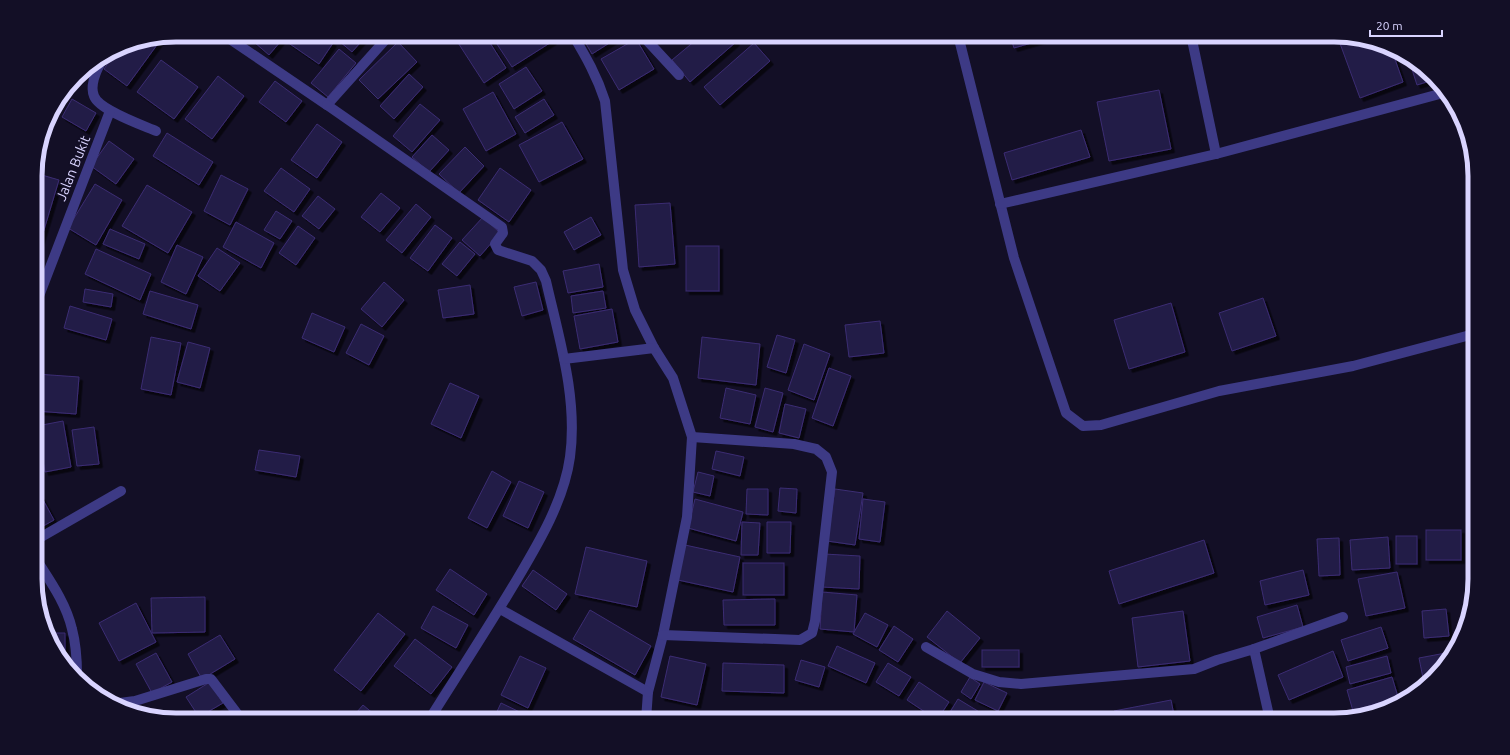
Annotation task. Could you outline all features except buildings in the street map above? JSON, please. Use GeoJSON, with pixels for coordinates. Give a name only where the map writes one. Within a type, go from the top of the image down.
{"type":"FeatureCollection","features":[{"type":"Feature","properties":{"kind":"street"},"geometry":{"type":"LineString","coordinates":[[234,42],[502,227],[503,233],[495,244],[498,250],[532,261],[541,270],[546,281],[564,359],[571,405],[570,457],[564,485],[541,539],[500,609],[433,713]]}},
{"type":"Feature","properties":{"kind":"street"},"geometry":{"type":"LineString","coordinates":[[327,105],[383,42]]}},
{"type":"Feature","properties":{"kind":"street"},"geometry":{"type":"LineString","coordinates":[[577,42],[599,82],[605,101],[623,270],[635,310],[654,348],[673,378],[692,437],[687,517],[663,636],[648,692],[646,713]]}},
{"type":"Feature","properties":{"kind":"street"},"geometry":{"type":"LineString","coordinates":[[648,42],[678,75]]}},
{"type":"Feature","properties":{"kind":"street"},"geometry":{"type":"LineString","coordinates":[[960,42],[1014,258],[1066,413],[1083,426],[1101,425],[1219,391],[1353,366],[1468,336]]}},
{"type":"Feature","properties":{"kind":"street"},"geometry":{"type":"LineString","coordinates":[[1195,42],[1216,154]]}},
{"type":"Feature","properties":{"kind":"street"},"geometry":{"type":"LineString","coordinates":[[100,67],[93,81],[94,96],[101,104],[110,111],[156,131]]}},
{"type":"Feature","properties":{"kind":"street"},"geometry":{"type":"LineString","coordinates":[[1000,204],[1216,154],[1439,94]]}},
{"type":"Feature","properties":{"kind":"street","name":"Jalan Bukit"},"geometry":{"type":"LineString","coordinates":[[42,288],[110,111]]}},
{"type":"Feature","properties":{"kind":"street"},"geometry":{"type":"LineString","coordinates":[[564,359],[654,348]]}},
{"type":"Feature","properties":{"kind":"street"},"geometry":{"type":"LineString","coordinates":[[663,636],[800,640],[812,633],[815,621],[832,472],[826,457],[816,449],[794,444],[692,437]]}},
{"type":"Feature","properties":{"kind":"street"},"geometry":{"type":"LineString","coordinates":[[42,537],[121,491]]}},
{"type":"Feature","properties":{"kind":"street"},"geometry":{"type":"LineString","coordinates":[[42,568],[60,597],[72,627],[76,648],[77,669]]}},
{"type":"Feature","properties":{"kind":"street"},"geometry":{"type":"LineString","coordinates":[[500,609],[648,692]]}},
{"type":"Feature","properties":{"kind":"street"},"geometry":{"type":"LineString","coordinates":[[926,647],[973,674],[999,682],[1022,684],[1194,669],[1343,618]]}},
{"type":"Feature","properties":{"kind":"street"},"geometry":{"type":"LineString","coordinates":[[1254,649],[1268,713]]}},
{"type":"Feature","properties":{"kind":"street"},"geometry":{"type":"LineString","coordinates":[[124,702],[135,701],[206,679],[211,679],[237,713]]}}]}
